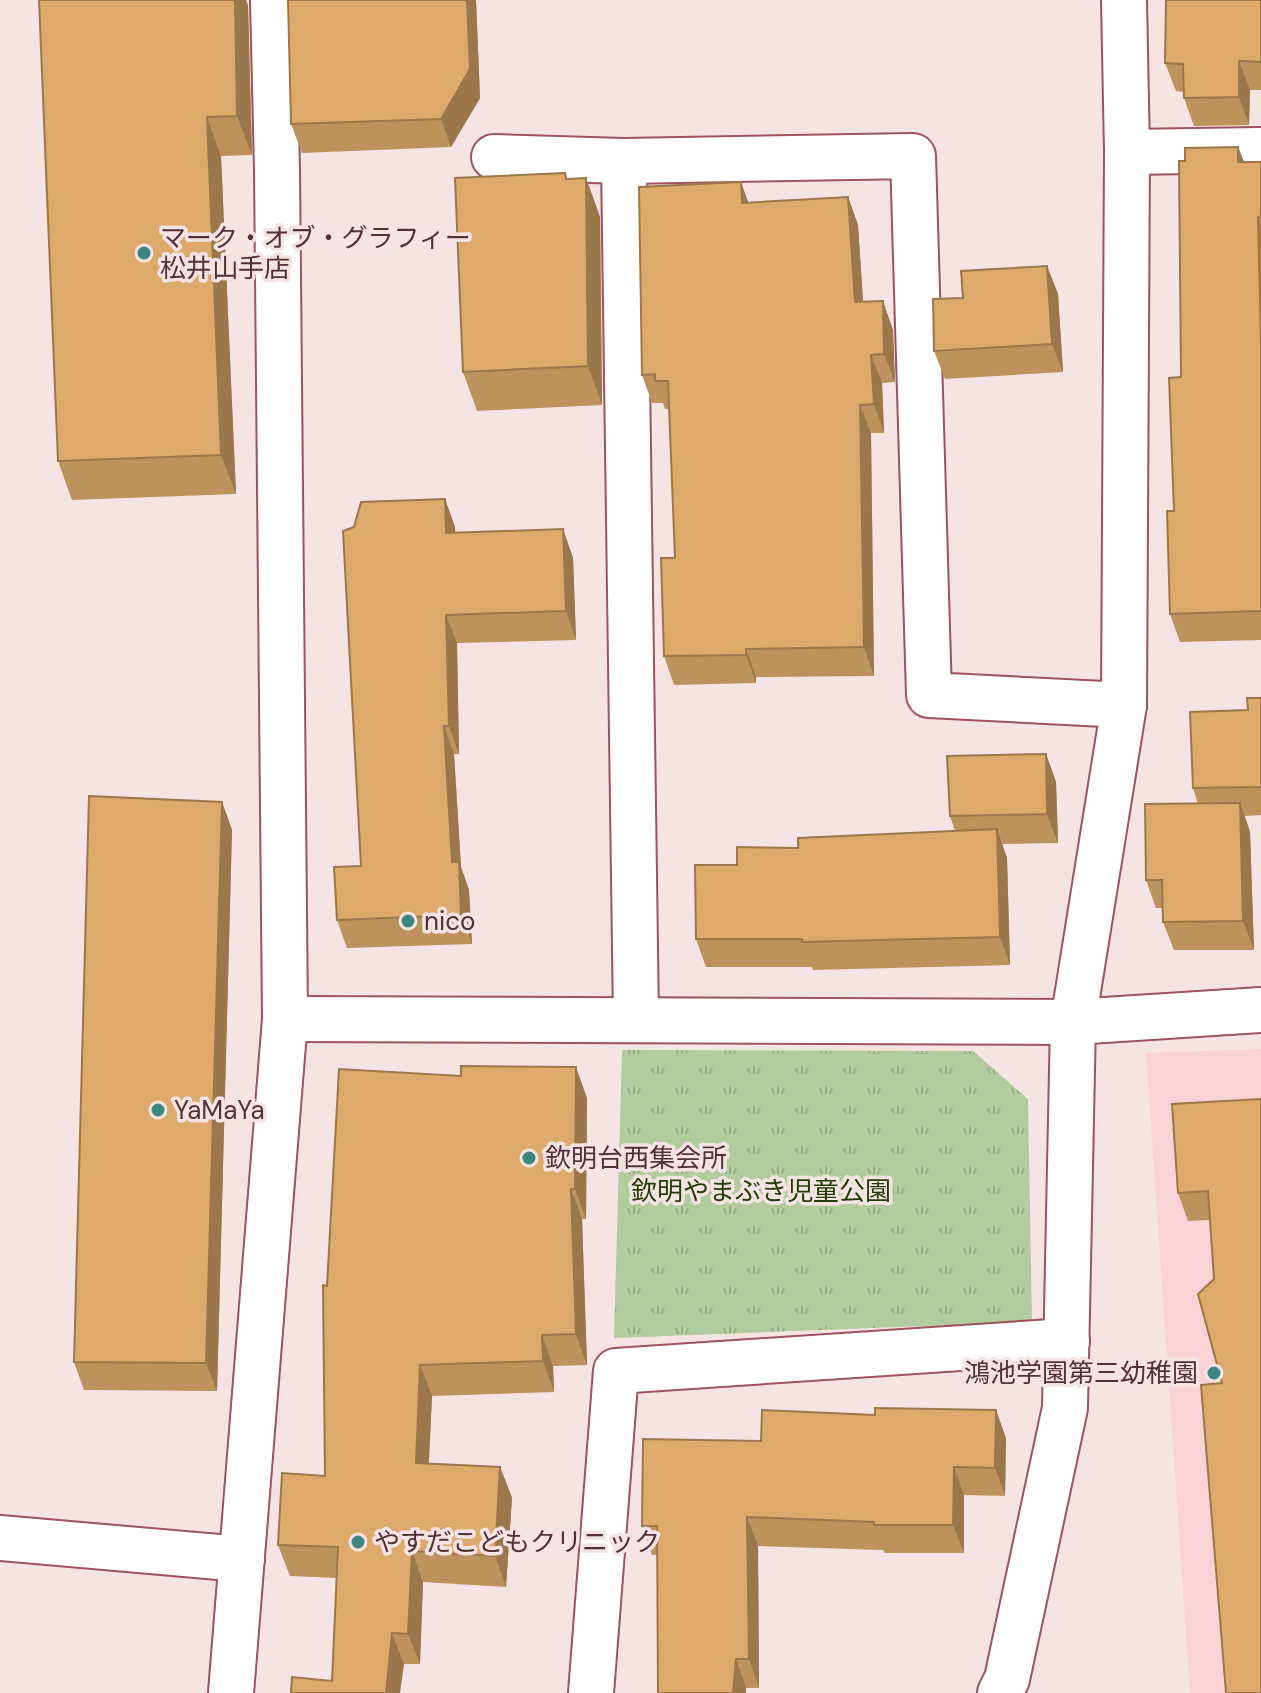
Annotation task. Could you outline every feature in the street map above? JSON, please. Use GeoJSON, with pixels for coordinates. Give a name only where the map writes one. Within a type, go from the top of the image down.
{"type":"FeatureCollection","features":[{"type":"Feature","properties":{"kind":"street"},"geometry":{"type":"LineString","coordinates":[[231,1693],[285,1019],[273,0]]}},
{"type":"Feature","properties":{"kind":"street"},"geometry":{"type":"LineString","coordinates":[[1000,1693],[1007,1679],[1065,1408],[1073,1022],[1124,705],[1127,152],[1124,0]]}},
{"type":"Feature","properties":{"kind":"street"},"geometry":{"type":"LineString","coordinates":[[1127,152],[1261,150]]}},
{"type":"Feature","properties":{"kind":"street"},"geometry":{"type":"LineString","coordinates":[[494,157],[624,161],[913,156],[929,695],[1124,705]]}},
{"type":"Feature","properties":{"kind":"street"},"geometry":{"type":"LineString","coordinates":[[624,161],[636,1020]]}},
{"type":"Feature","properties":{"kind":"street"},"geometry":{"type":"LineString","coordinates":[[285,1019],[1073,1022],[1261,1010]]}},
{"type":"Feature","properties":{"kind":"street"},"geometry":{"type":"LineString","coordinates":[[591,1693],[616,1371],[1067,1341]]}},
{"type":"Feature","properties":{"kind":"street"},"geometry":{"type":"LineString","coordinates":[[0,1538],[242,1559]]}},
{"type":"Feature","properties":{"kind":"shaded area","name":"鴻池学園第三幼稚園"},"geometry":{"type":"Polygon","coordinates":[[[1261,1049],[1261,1693],[1190,1693],[1146,1053],[1261,1049]]]}},
{"type":"Feature","properties":{"kind":"green space","name":"欽明やまぶき児童公園"},"geometry":{"type":"Polygon","coordinates":[[[622,1050],[973,1051],[1028,1099],[1032,1322],[614,1338],[622,1050]]]}},
{"type":"Feature","properties":{"kind":"building","name":"マーク・オブ・グラフィー 松井山手店"},"geometry":{"type":"Polygon","coordinates":[[[39,0],[235,0],[237,116],[207,117],[221,455],[58,461],[39,0]]]}},
{"type":"Feature","properties":{"kind":"building"},"geometry":{"type":"Polygon","coordinates":[[[288,0],[467,0],[470,69],[441,119],[291,124],[288,0]]]}},
{"type":"Feature","properties":{"kind":"building"},"geometry":{"type":"Polygon","coordinates":[[[1166,0],[1261,0],[1261,62],[1239,61],[1239,97],[1184,98],[1183,64],[1165,63],[1166,0]]]}},
{"type":"Feature","properties":{"kind":"building"},"geometry":{"type":"Polygon","coordinates":[[[1238,147],[1238,162],[1261,162],[1261,218],[1258,217],[1261,611],[1170,614],[1167,511],[1174,511],[1169,378],[1181,377],[1179,161],[1185,161],[1185,148],[1238,147]]]}},
{"type":"Feature","properties":{"kind":"building"},"geometry":{"type":"Polygon","coordinates":[[[565,173],[566,179],[586,178],[588,366],[463,372],[455,178],[565,173]]]}},
{"type":"Feature","properties":{"kind":"building"},"geometry":{"type":"Polygon","coordinates":[[[741,182],[742,203],[848,197],[855,302],[883,301],[884,354],[871,355],[874,404],[860,405],[864,647],[746,649],[746,655],[664,656],[661,558],[675,558],[668,381],[655,381],[655,374],[642,375],[639,187],[741,182]]]}},
{"type":"Feature","properties":{"kind":"building"},"geometry":{"type":"Polygon","coordinates":[[[1047,266],[1052,344],[934,351],[933,299],[963,298],[961,271],[1047,266]]]}},
{"type":"Feature","properties":{"kind":"building"},"geometry":{"type":"Polygon","coordinates":[[[445,499],[446,533],[563,529],[566,611],[446,615],[449,726],[444,726],[452,862],[459,862],[461,915],[337,920],[334,867],[361,866],[343,531],[354,527],[361,502],[445,499]]]}},
{"type":"Feature","properties":{"kind":"building"},"geometry":{"type":"Polygon","coordinates":[[[1247,698],[1261,698],[1261,787],[1193,788],[1190,712],[1248,710],[1247,698]]]}},
{"type":"Feature","properties":{"kind":"building"},"geometry":{"type":"Polygon","coordinates":[[[1046,754],[1047,814],[950,816],[947,756],[1046,754]]]}},
{"type":"Feature","properties":{"kind":"building","name":"YaMaYa"},"geometry":{"type":"Polygon","coordinates":[[[89,796],[222,802],[206,1363],[74,1362],[89,796]]]}},
{"type":"Feature","properties":{"kind":"building"},"geometry":{"type":"Polygon","coordinates":[[[1240,803],[1243,921],[1163,922],[1162,880],[1146,880],[1145,804],[1240,803]]]}},
{"type":"Feature","properties":{"kind":"building"},"geometry":{"type":"Polygon","coordinates":[[[997,829],[1000,937],[802,942],[802,939],[696,939],[695,865],[737,865],[737,847],[798,848],[798,838],[997,829]]]}},
{"type":"Feature","properties":{"kind":"building"},"geometry":{"type":"Polygon","coordinates":[[[461,1066],[576,1067],[575,1189],[571,1189],[576,1334],[542,1335],[543,1361],[420,1365],[416,1463],[500,1467],[495,1556],[412,1551],[408,1634],[392,1633],[386,1693],[291,1693],[292,1677],[332,1681],[338,1547],[278,1545],[282,1473],[325,1476],[323,1285],[327,1286],[339,1069],[461,1076],[461,1066]]]}},
{"type":"Feature","properties":{"kind":"building"},"geometry":{"type":"Polygon","coordinates":[[[1261,1099],[1261,1693],[1226,1693],[1201,1385],[1222,1383],[1198,1294],[1214,1279],[1208,1191],[1178,1193],[1172,1104],[1261,1099]]]}},
{"type":"Feature","properties":{"kind":"building"},"geometry":{"type":"Polygon","coordinates":[[[875,1408],[996,1410],[995,1468],[954,1467],[953,1525],[874,1525],[874,1522],[747,1517],[749,1659],[736,1659],[733,1693],[658,1693],[657,1526],[642,1526],[643,1439],[761,1441],[762,1410],[875,1415],[875,1408]]]}},
{"type":"Feature","properties":{"kind":"place","name":"マーク・オブ・グラフィー 松井山手店"},"geometry":{"type":"Point","coordinates":[144,253]}},
{"type":"Feature","properties":{"kind":"place","name":"nico"},"geometry":{"type":"Point","coordinates":[408,921]}},
{"type":"Feature","properties":{"kind":"place","name":"YaMaYa"},"geometry":{"type":"Point","coordinates":[158,1110]}},
{"type":"Feature","properties":{"kind":"place","name":"欽明台西集会所"},"geometry":{"type":"Point","coordinates":[529,1158]}},
{"type":"Feature","properties":{"kind":"place","name":"鴻池学園第三幼稚園"},"geometry":{"type":"Point","coordinates":[1214,1373]}},
{"type":"Feature","properties":{"kind":"place","name":"やすだこどもクリニック"},"geometry":{"type":"Point","coordinates":[358,1542]}}]}
